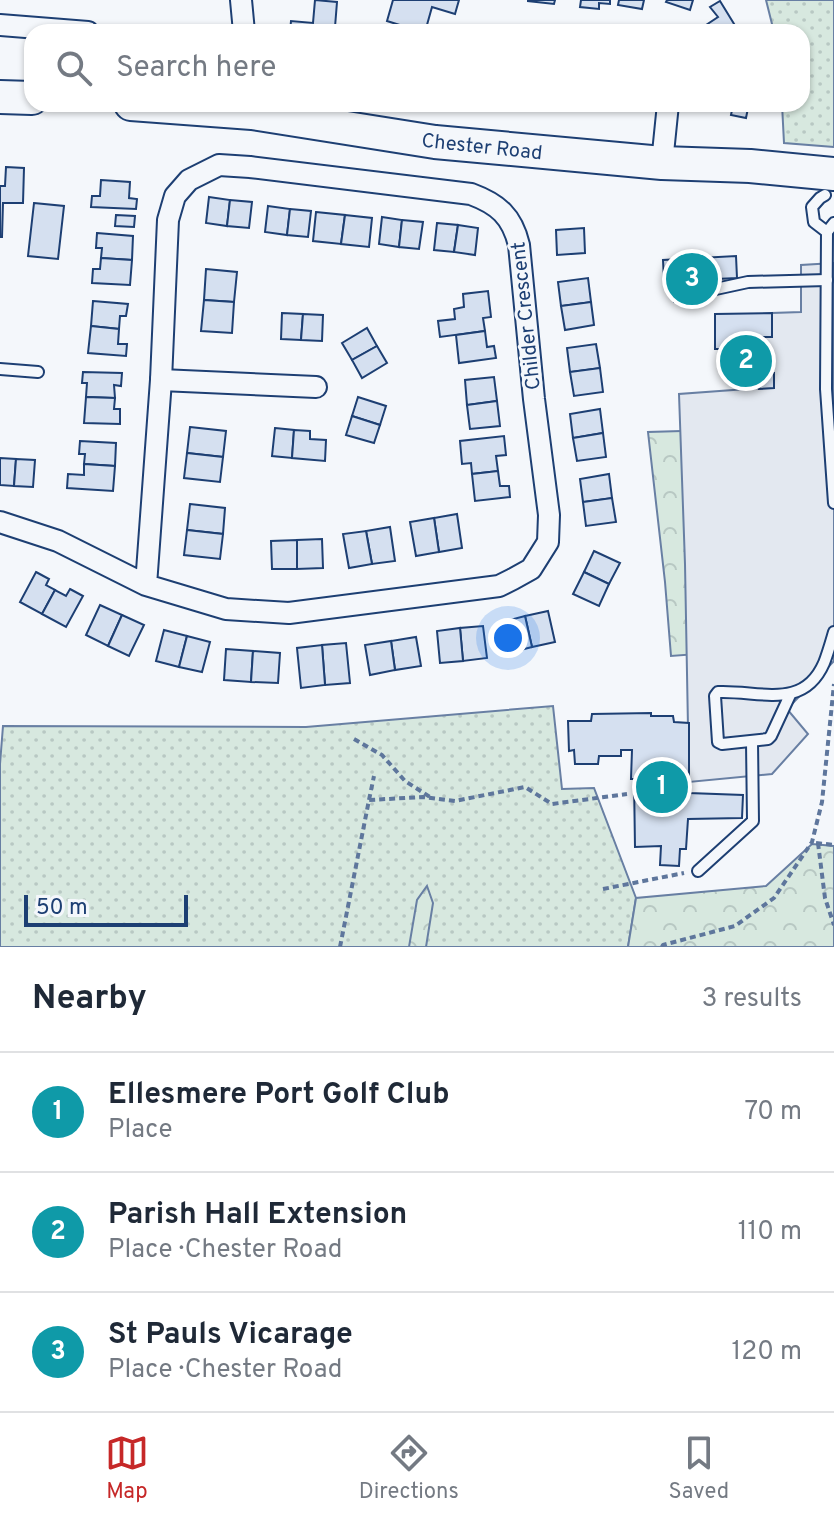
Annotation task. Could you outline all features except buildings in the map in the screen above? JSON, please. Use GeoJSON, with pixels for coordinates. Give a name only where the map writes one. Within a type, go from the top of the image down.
{"type":"FeatureCollection","features":[{"type":"Feature","properties":{"kind":"main road"},"geometry":{"type":"LineString","coordinates":[[0,97],[24,98]]}},
{"type":"Feature","properties":{"kind":"main road","name":"Chester Road"},"geometry":{"type":"LineString","coordinates":[[269,112],[435,142],[662,163],[750,166],[830,185]]}},
{"type":"Feature","properties":{"kind":"street"},"geometry":{"type":"LineString","coordinates":[[241,0],[243,24]]}},
{"type":"Feature","properties":{"kind":"street"},"geometry":{"type":"LineString","coordinates":[[0,25],[24,27]]}},
{"type":"Feature","properties":{"kind":"street"},"geometry":{"type":"LineString","coordinates":[[662,163],[667,112]]}},
{"type":"Feature","properties":{"kind":"street","name":"Childer Crescent"},"geometry":{"type":"LineString","coordinates":[[0,522],[58,541],[146,585],[226,609],[289,613],[499,586],[531,569],[548,542],[549,515],[519,245],[516,231],[493,202],[471,194],[250,167],[219,165],[189,180],[175,196],[168,220],[161,380],[146,585]]}},
{"type":"Feature","properties":{"kind":"street"},"geometry":{"type":"LineString","coordinates":[[161,380],[316,387]]}},
{"type":"Feature","properties":{"kind":"lane"},"geometry":{"type":"LineString","coordinates":[[830,185],[812,207],[814,222],[830,228],[826,389],[834,503]]}},
{"type":"Feature","properties":{"kind":"lane"},"geometry":{"type":"LineString","coordinates":[[702,292],[748,282],[827,280]]}},
{"type":"Feature","properties":{"kind":"lane"},"geometry":{"type":"LineString","coordinates":[[0,369],[38,372]]}},
{"type":"Feature","properties":{"kind":"lane"},"geometry":{"type":"LineString","coordinates":[[790,695],[768,739],[718,742],[715,696],[718,692],[790,695],[811,683],[824,664],[834,632]]}},
{"type":"Feature","properties":{"kind":"lane"},"geometry":{"type":"LineString","coordinates":[[698,871],[753,821],[752,742]]}},
{"type":"Feature","properties":{"kind":"path"},"geometry":{"type":"LineString","coordinates":[[834,684],[815,843],[825,898],[834,925]]}},
{"type":"Feature","properties":{"kind":"path"},"geometry":{"type":"LineString","coordinates":[[354,739],[382,755],[405,781],[432,798]]}},
{"type":"Feature","properties":{"kind":"path"},"geometry":{"type":"LineString","coordinates":[[340,947],[374,776]]}},
{"type":"Feature","properties":{"kind":"path"},"geometry":{"type":"LineString","coordinates":[[369,800],[423,797],[455,801],[525,787],[552,804],[627,794]]}},
{"type":"Feature","properties":{"kind":"path"},"geometry":{"type":"LineString","coordinates":[[815,843],[834,845]]}},
{"type":"Feature","properties":{"kind":"path"},"geometry":{"type":"LineString","coordinates":[[662,947],[735,926],[774,898],[815,843]]}},
{"type":"Feature","properties":{"kind":"path"},"geometry":{"type":"LineString","coordinates":[[603,889],[698,871]]}},
{"type":"Feature","properties":{"kind":"green space"},"geometry":{"type":"Polygon","coordinates":[[[766,0],[834,0],[834,147],[784,143],[782,112],[810,112],[810,24],[772,24],[766,0]]]}},
{"type":"Feature","properties":{"kind":"green space"},"geometry":{"type":"Polygon","coordinates":[[[716,430],[792,647],[671,656],[648,432],[716,430]]]}},
{"type":"Feature","properties":{"kind":"green space"},"geometry":{"type":"Polygon","coordinates":[[[553,706],[562,789],[594,788],[636,898],[628,947],[0,947],[0,764],[3,726],[306,727],[553,706]]]}},
{"type":"Feature","properties":{"kind":"green space"},"geometry":{"type":"Polygon","coordinates":[[[812,844],[834,846],[834,947],[628,947],[636,898],[766,886],[812,844]]]}},
{"type":"Feature","properties":{"kind":"green space"},"geometry":{"type":"Polygon","coordinates":[[[427,886],[433,903],[426,947],[409,947],[417,900],[427,886]]]}},
{"type":"Feature","properties":{"kind":"shaded area"},"geometry":{"type":"Polygon","coordinates":[[[834,263],[834,661],[787,709],[808,734],[772,774],[689,782],[679,394],[774,387],[774,373],[762,373],[760,337],[772,337],[772,313],[801,312],[801,265],[834,263]]]}},
{"type":"Feature","properties":{"kind":"place","name":"St Pauls Vicarage"},"geometry":{"type":"Point","coordinates":[692,279]}},
{"type":"Feature","properties":{"kind":"place","name":"Parish Hall Extension"},"geometry":{"type":"Point","coordinates":[746,361]}},
{"type":"Feature","properties":{"kind":"place","name":"Ellesmere Port Golf Club"},"geometry":{"type":"Point","coordinates":[662,787]}}]}
